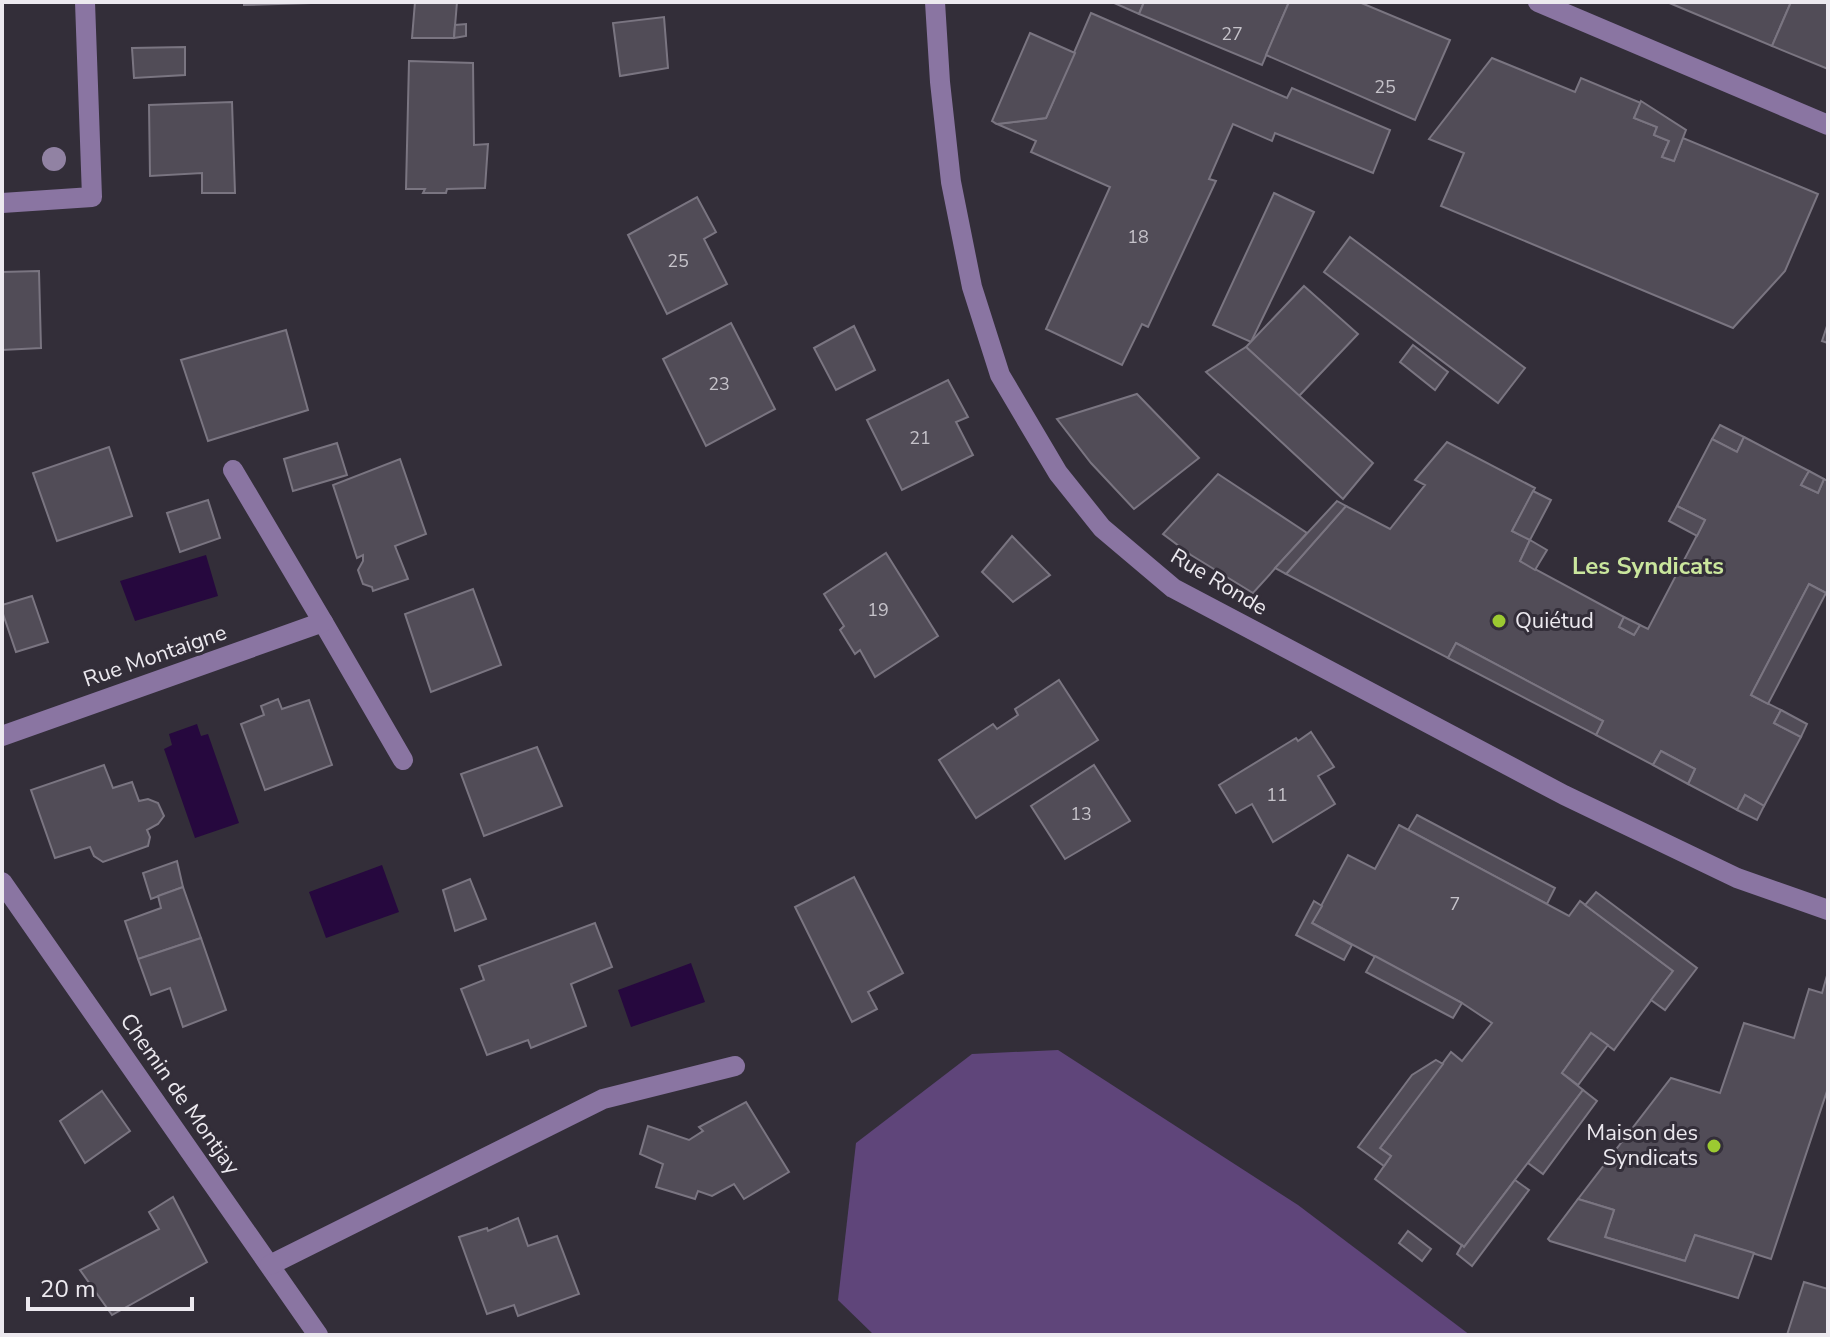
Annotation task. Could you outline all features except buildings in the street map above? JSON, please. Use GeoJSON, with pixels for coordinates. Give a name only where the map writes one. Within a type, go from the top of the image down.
{"type":"FeatureCollection","features":[{"type":"Feature","properties":{"kind":"street"},"geometry":{"type":"LineString","coordinates":[[2,203],[92,197],[85,2]]}},
{"type":"Feature","properties":{"kind":"street","name":"Rue Ronde"},"geometry":{"type":"LineString","coordinates":[[935,2],[951,182],[972,287],[1000,375],[1058,473],[1102,528],[1173,588],[1564,795],[1737,878],[1828,910]]}},
{"type":"Feature","properties":{"kind":"street"},"geometry":{"type":"LineString","coordinates":[[1538,2],[1828,125]]}},
{"type":"Feature","properties":{"kind":"street"},"geometry":{"type":"LineString","coordinates":[[233,470],[403,760]]}},
{"type":"Feature","properties":{"kind":"street","name":"Rue Montaigne"},"geometry":{"type":"LineString","coordinates":[[2,736],[323,622]]}},
{"type":"Feature","properties":{"kind":"street","name":"Chemin de Montjay"},"geometry":{"type":"LineString","coordinates":[[2,882],[318,1335]]}},
{"type":"Feature","properties":{"kind":"street"},"geometry":{"type":"LineString","coordinates":[[270,1265],[603,1099],[735,1066]]}},
{"type":"Feature","properties":{"kind":"shaded area"},"geometry":{"type":"Polygon","coordinates":[[[206,555],[218,596],[135,621],[120,581],[206,555]]]}},
{"type":"Feature","properties":{"kind":"shaded area"},"geometry":{"type":"Polygon","coordinates":[[[197,724],[201,736],[208,734],[239,823],[195,838],[164,749],[172,745],[169,734],[197,724]]]}},
{"type":"Feature","properties":{"kind":"shaded area"},"geometry":{"type":"Polygon","coordinates":[[[382,865],[399,912],[326,938],[309,892],[382,865]]]}},
{"type":"Feature","properties":{"kind":"shaded area"},"geometry":{"type":"Polygon","coordinates":[[[691,963],[705,1002],[631,1027],[618,990],[691,963]]]}},
{"type":"Feature","properties":{"kind":"shaded area"},"geometry":{"type":"Polygon","coordinates":[[[1058,1050],[1298,1205],[1470,1335],[874,1335],[838,1300],[856,1143],[972,1054],[1058,1050]]]}},
{"type":"Feature","properties":{"kind":"place","name":"Quiétud"},"geometry":{"type":"Point","coordinates":[1499,621]}},
{"type":"Feature","properties":{"kind":"place","name":"Maison des Syndicats"},"geometry":{"type":"Point","coordinates":[1714,1146]}},
{"type":"Feature","properties":{"kind":"district","name":"Les Syndicats"},"geometry":{"type":"Point","coordinates":[1648,566]}}]}
